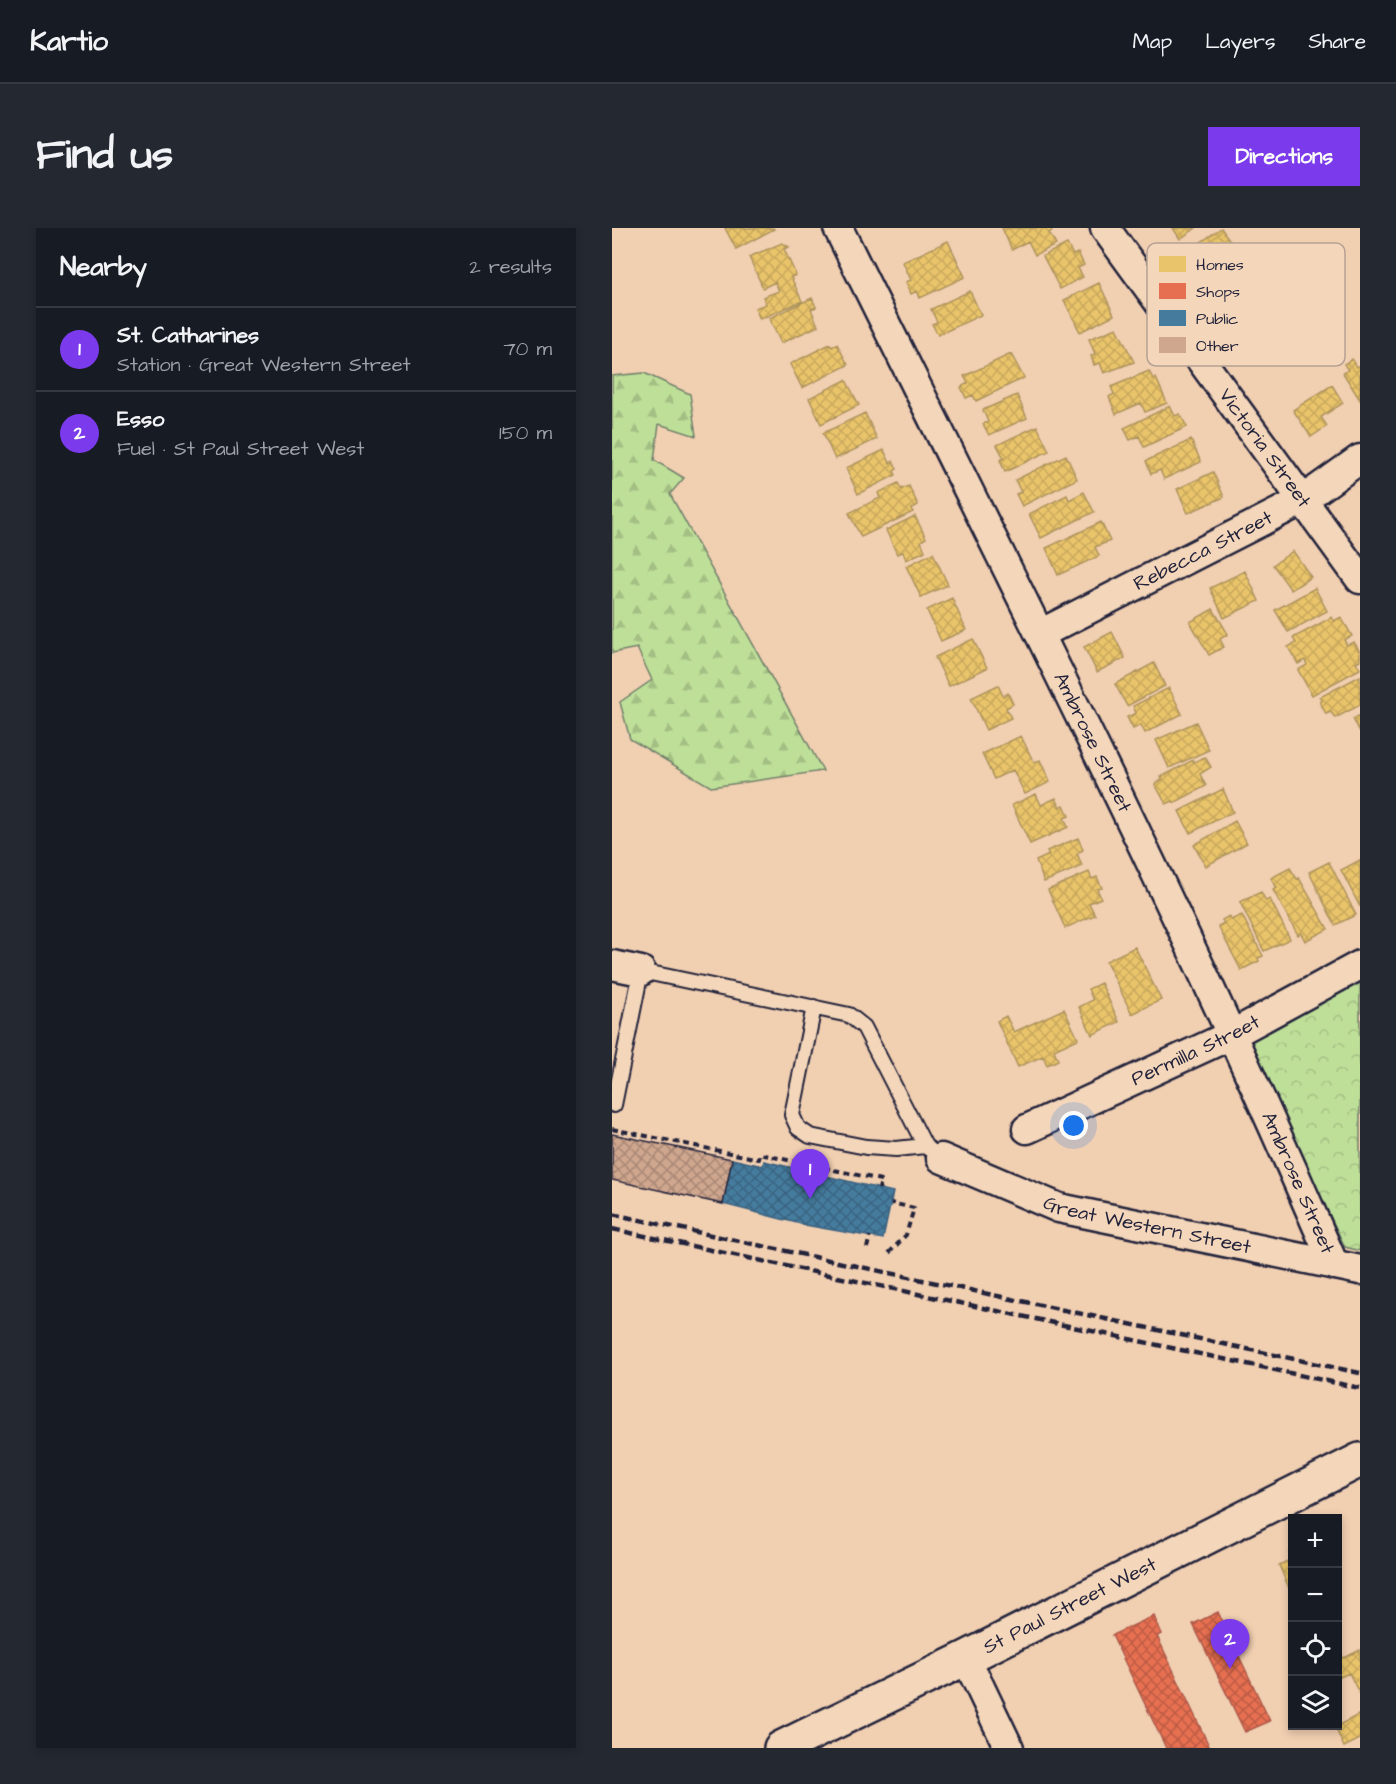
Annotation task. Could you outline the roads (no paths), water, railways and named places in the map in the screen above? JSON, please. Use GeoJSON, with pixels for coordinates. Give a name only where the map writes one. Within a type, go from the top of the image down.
{"type":"FeatureCollection","features":[{"type":"Feature","properties":{"kind":"main road","name":"St Paul Street West"},"geometry":{"type":"LineString","coordinates":[[781,1748],[966,1658],[1360,1460]]}},
{"type":"Feature","properties":{"kind":"street","name":"Ambrose Street"},"geometry":{"type":"LineString","coordinates":[[838,228],[1040,634],[1231,1035],[1347,1268]]}},
{"type":"Feature","properties":{"kind":"street","name":"Victoria Street"},"geometry":{"type":"LineString","coordinates":[[1105,228],[1147,286]]}},
{"type":"Feature","properties":{"kind":"street","name":"Victoria Street"},"geometry":{"type":"LineString","coordinates":[[1204,366],[1360,579]]}},
{"type":"Feature","properties":{"kind":"street","name":"Rebecca Street"},"geometry":{"type":"LineString","coordinates":[[1040,634],[1301,501],[1360,459]]}},
{"type":"Feature","properties":{"kind":"street","name":"Permilla Street"},"geometry":{"type":"LineString","coordinates":[[1027,1129],[1231,1035],[1360,964]]}},
{"type":"Feature","properties":{"kind":"street"},"geometry":{"type":"LineString","coordinates":[[612,965],[641,972]]}},
{"type":"Feature","properties":{"kind":"street","name":"Great Western Street"},"geometry":{"type":"LineString","coordinates":[[933,1152],[1059,1208],[1347,1268]]}},
{"type":"Feature","properties":{"kind":"street"},"geometry":{"type":"LineString","coordinates":[[966,1658],[1009,1748]]}},
{"type":"Feature","properties":{"kind":"lane"},"geometry":{"type":"LineString","coordinates":[[614,1105],[641,972],[849,1015],[864,1027],[933,1152]]}},
{"type":"Feature","properties":{"kind":"lane"},"geometry":{"type":"LineString","coordinates":[[814,1007],[792,1115],[798,1128],[810,1137],[866,1147],[933,1152]]}},
{"type":"Feature","properties":{"kind":"railway"},"geometry":{"type":"LineString","coordinates":[[612,1214],[1360,1373]]}},
{"type":"Feature","properties":{"kind":"railway"},"geometry":{"type":"LineString","coordinates":[[612,1229],[1360,1388]]}},
{"type":"Feature","properties":{"kind":"place","name":"St. Catharines"},"geometry":{"type":"Point","coordinates":[810,1199]}},
{"type":"Feature","properties":{"kind":"place","name":"Esso"},"geometry":{"type":"Point","coordinates":[1230,1669]}}]}
